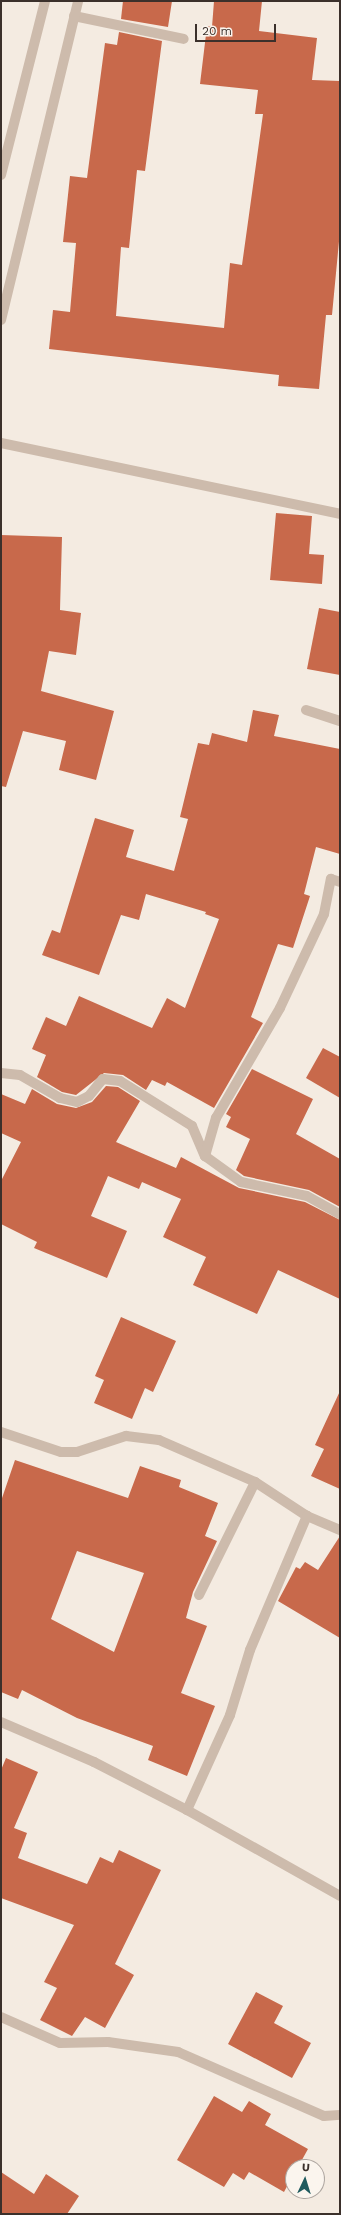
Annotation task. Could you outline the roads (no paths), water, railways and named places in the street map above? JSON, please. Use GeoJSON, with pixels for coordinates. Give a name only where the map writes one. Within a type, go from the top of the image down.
{"type":"FeatureCollection","features":[{"type":"Feature","properties":{"kind":"street"},"geometry":{"type":"LineString","coordinates":[[1,175],[45,1]]}},
{"type":"Feature","properties":{"kind":"street"},"geometry":{"type":"LineString","coordinates":[[1,320],[78,1]]}},
{"type":"Feature","properties":{"kind":"street"},"geometry":{"type":"LineString","coordinates":[[74,16],[184,40]]}},
{"type":"Feature","properties":{"kind":"street"},"geometry":{"type":"LineString","coordinates":[[1,443],[340,514]]}},
{"type":"Feature","properties":{"kind":"street"},"geometry":{"type":"LineString","coordinates":[[306,710],[340,721]]}},
{"type":"Feature","properties":{"kind":"street"},"geometry":{"type":"LineString","coordinates":[[205,1156],[216,1118],[280,1008],[324,914],[331,880],[340,882]]}},
{"type":"Feature","properties":{"kind":"street"},"geometry":{"type":"LineString","coordinates":[[1,1073],[20,1075],[60,1098],[77,1102],[89,1096],[103,1079],[120,1081],[192,1126],[205,1156],[241,1182],[307,1196],[340,1214]]}},
{"type":"Feature","properties":{"kind":"street"},"geometry":{"type":"LineString","coordinates":[[1,1432],[61,1452],[77,1452],[126,1436],[143,1436],[255,1482],[307,1516],[340,1530]]}},
{"type":"Feature","properties":{"kind":"street"},"geometry":{"type":"LineString","coordinates":[[199,1595],[255,1482]]}},
{"type":"Feature","properties":{"kind":"street"},"geometry":{"type":"LineString","coordinates":[[187,1810],[230,1715],[250,1650],[307,1516]]}},
{"type":"Feature","properties":{"kind":"street"},"geometry":{"type":"LineString","coordinates":[[1,1722],[94,1762],[187,1810],[340,1896]]}},
{"type":"Feature","properties":{"kind":"street"},"geometry":{"type":"LineString","coordinates":[[1,2017],[60,2043],[108,2042],[178,2052],[324,2116],[340,2116]]}}]}
